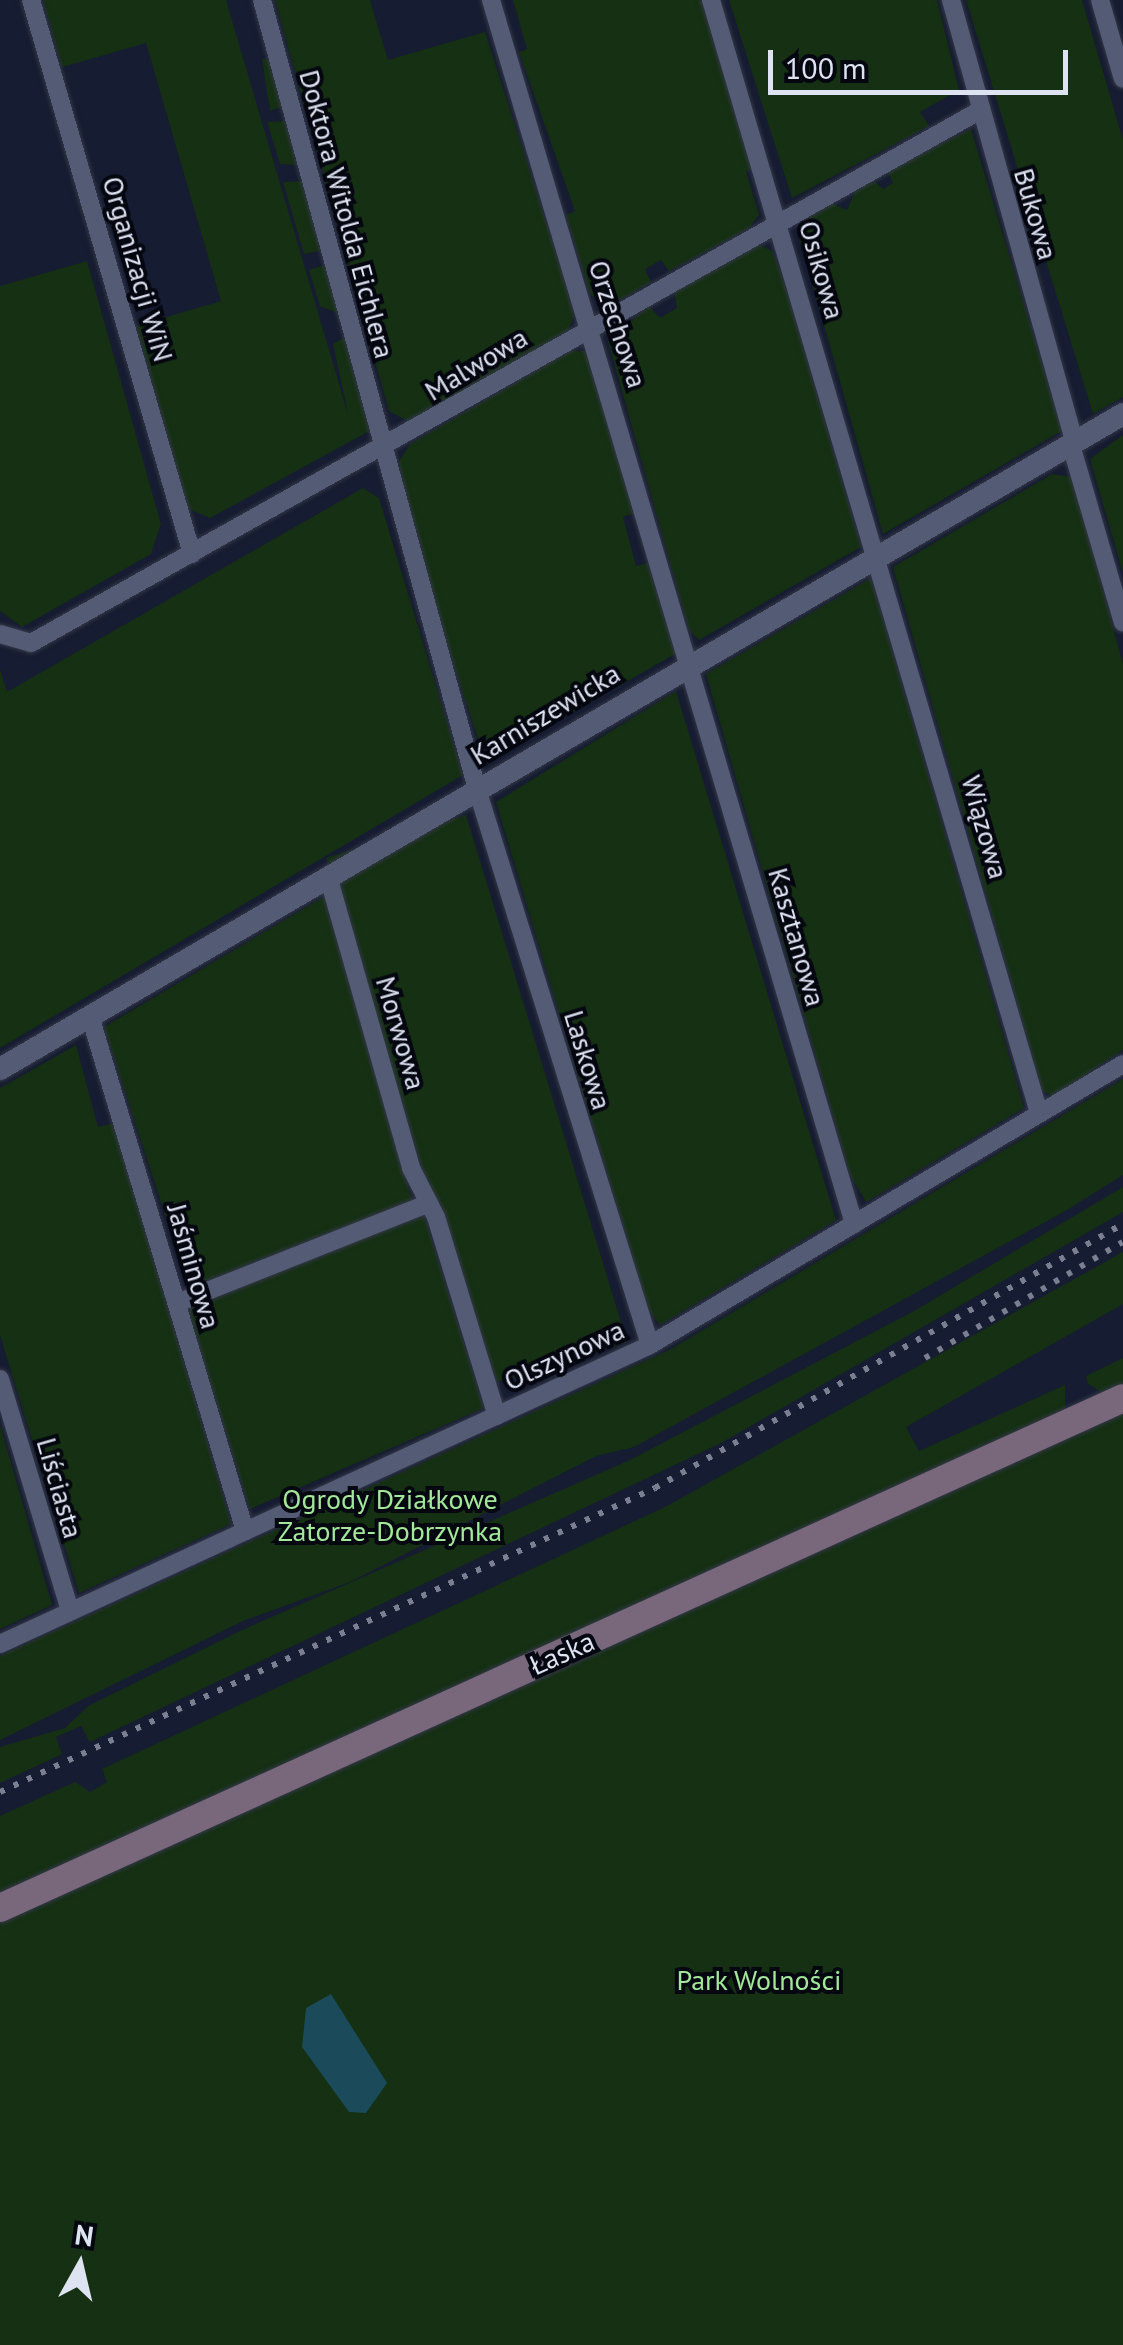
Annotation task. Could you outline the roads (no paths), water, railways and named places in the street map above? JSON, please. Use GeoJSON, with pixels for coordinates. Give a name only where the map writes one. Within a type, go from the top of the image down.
{"type":"FeatureCollection","features":[{"type":"Feature","properties":{"kind":"main road","name":"Łaska"},"geometry":{"type":"LineString","coordinates":[[0,1908],[1123,1398]]}},
{"type":"Feature","properties":{"kind":"street","name":"Organizacji WiN"},"geometry":{"type":"LineString","coordinates":[[31,0],[192,554]]}},
{"type":"Feature","properties":{"kind":"street","name":"Doktora Witolda Eichlera"},"geometry":{"type":"LineString","coordinates":[[262,0],[382,452],[477,789]]}},
{"type":"Feature","properties":{"kind":"street","name":"Orzechowa"},"geometry":{"type":"LineString","coordinates":[[491,0],[691,665]]}},
{"type":"Feature","properties":{"kind":"street","name":"Osikowa"},"geometry":{"type":"LineString","coordinates":[[711,0],[877,556]]}},
{"type":"Feature","properties":{"kind":"street","name":"Bukowa"},"geometry":{"type":"LineString","coordinates":[[950,0],[1123,623]]}},
{"type":"Feature","properties":{"kind":"street"},"geometry":{"type":"LineString","coordinates":[[1100,0],[1117,34],[1123,80]]}},
{"type":"Feature","properties":{"kind":"street","name":"Malwowa"},"geometry":{"type":"LineString","coordinates":[[0,634],[31,643],[382,452],[591,328],[979,111]]}},
{"type":"Feature","properties":{"kind":"street","name":"Karniszewicka"},"geometry":{"type":"LineString","coordinates":[[0,1069],[1123,414]]}},
{"type":"Feature","properties":{"kind":"street","name":"Wiązowa"},"geometry":{"type":"LineString","coordinates":[[877,556],[1039,1113]]}},
{"type":"Feature","properties":{"kind":"street","name":"Kasztanowa"},"geometry":{"type":"LineString","coordinates":[[691,665],[854,1224]]}},
{"type":"Feature","properties":{"kind":"street","name":"Laskowa"},"geometry":{"type":"LineString","coordinates":[[477,789],[650,1346]]}},
{"type":"Feature","properties":{"kind":"street","name":"Morwowa"},"geometry":{"type":"LineString","coordinates":[[328,876],[496,1416]]}},
{"type":"Feature","properties":{"kind":"street","name":"Jaśminowa"},"geometry":{"type":"LineString","coordinates":[[90,1016],[245,1531]]}},
{"type":"Feature","properties":{"kind":"street","name":"Olszynowa"},"geometry":{"type":"LineString","coordinates":[[0,1644],[650,1346],[1123,1064]]}},
{"type":"Feature","properties":{"kind":"street"},"geometry":{"type":"LineString","coordinates":[[177,1303],[429,1202]]}},
{"type":"Feature","properties":{"kind":"street","name":"Liściasta"},"geometry":{"type":"LineString","coordinates":[[0,1380],[70,1612]]}},
{"type":"Feature","properties":{"kind":"water"},"geometry":{"type":"Polygon","coordinates":[[[331,1994],[387,2083],[366,2113],[349,2112],[302,2047],[306,2008],[331,1994]]]}},
{"type":"Feature","properties":{"kind":"railway"},"geometry":{"type":"LineString","coordinates":[[0,1792],[655,1488],[1123,1224]]}},
{"type":"Feature","properties":{"kind":"railway"},"geometry":{"type":"LineString","coordinates":[[925,1358],[1123,1242]]}},
{"type":"Feature","properties":{"kind":"park label","name":"Ogrody Działkowe Zatorze-Dobrzynka"},"geometry":{"type":"Point","coordinates":[390,1515]}},
{"type":"Feature","properties":{"kind":"park label","name":"Park Wolności"},"geometry":{"type":"Point","coordinates":[759,1980]}}]}
